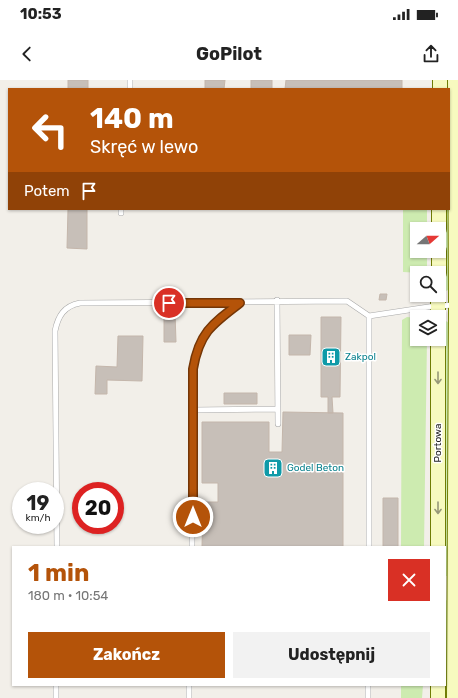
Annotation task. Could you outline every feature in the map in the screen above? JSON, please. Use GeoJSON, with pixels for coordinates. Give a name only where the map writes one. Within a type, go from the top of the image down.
{"type":"FeatureCollection","features":[{"type":"Feature","properties":{"kind":"street","name":"Portowa"},"geometry":{"type":"LineString","coordinates":[[454,698],[449,589],[456,305],[452,106],[455,80]]}},
{"type":"Feature","properties":{"kind":"street"},"geometry":{"type":"LineString","coordinates":[[439,210],[439,222]]}},
{"type":"Feature","properties":{"kind":"street","name":"Portowa"},"geometry":{"type":"LineString","coordinates":[[438,346],[438,546]]}},
{"type":"Feature","properties":{"kind":"street"},"geometry":{"type":"LineString","coordinates":[[438,686],[438,698]]}},
{"type":"Feature","properties":{"kind":"lane"},"geometry":{"type":"LineString","coordinates":[[57,546],[55,330],[56,322],[63,311],[73,304],[240,303],[277,300],[347,301],[369,316],[438,306],[456,305]]}},
{"type":"Feature","properties":{"kind":"lane"},"geometry":{"type":"LineString","coordinates":[[277,300],[278,424]]}},
{"type":"Feature","properties":{"kind":"lane"},"geometry":{"type":"LineString","coordinates":[[192,546],[194,410],[193,369],[196,352],[202,338],[216,320],[240,303]]}},
{"type":"Feature","properties":{"kind":"lane"},"geometry":{"type":"LineString","coordinates":[[368,546],[369,316]]}},
{"type":"Feature","properties":{"kind":"lane"},"geometry":{"type":"LineString","coordinates":[[194,410],[277,409]]}},
{"type":"Feature","properties":{"kind":"lane"},"geometry":{"type":"LineString","coordinates":[[56,686],[56,698]]}},
{"type":"Feature","properties":{"kind":"lane"},"geometry":{"type":"LineString","coordinates":[[190,686],[190,698]]}},
{"type":"Feature","properties":{"kind":"lane"},"geometry":{"type":"LineString","coordinates":[[368,686],[368,698]]}},
{"type":"Feature","properties":{"kind":"green space"},"geometry":{"type":"Polygon","coordinates":[[[403,210],[427,210],[427,222],[410,222],[410,258],[427,258],[427,266],[410,266],[410,272],[403,272],[403,210]]]}},
{"type":"Feature","properties":{"kind":"green space"},"geometry":{"type":"Polygon","coordinates":[[[444,210],[449,210],[450,285],[446,291],[446,266],[444,266],[444,258],[446,258],[446,222],[444,222],[444,210]]]}},
{"type":"Feature","properties":{"kind":"green space"},"geometry":{"type":"Polygon","coordinates":[[[407,317],[410,317],[410,346],[427,346],[424,546],[401,546],[402,320],[407,317]]]}},
{"type":"Feature","properties":{"kind":"green space"},"geometry":{"type":"Polygon","coordinates":[[[446,321],[450,324],[448,576],[446,576],[446,546],[444,546],[444,346],[446,346],[446,321]]]}},
{"type":"Feature","properties":{"kind":"green space"},"geometry":{"type":"Polygon","coordinates":[[[446,600],[449,605],[449,698],[443,698],[443,686],[446,686],[446,600]]]}},
{"type":"Feature","properties":{"kind":"green space"},"geometry":{"type":"Polygon","coordinates":[[[401,686],[423,686],[422,698],[401,698],[401,686]]]}},
{"type":"Feature","properties":{"kind":"building"},"geometry":{"type":"Polygon","coordinates":[[[68,80],[88,80],[88,88],[68,88],[68,80]]]}},
{"type":"Feature","properties":{"kind":"building"},"geometry":{"type":"Polygon","coordinates":[[[205,80],[225,80],[224,88],[205,88],[205,80]]]}},
{"type":"Feature","properties":{"kind":"building"},"geometry":{"type":"Polygon","coordinates":[[[251,80],[272,80],[272,88],[251,88],[251,80]]]}},
{"type":"Feature","properties":{"kind":"building"},"geometry":{"type":"Polygon","coordinates":[[[286,80],[402,80],[402,88],[285,88],[286,80]]]}},
{"type":"Feature","properties":{"kind":"building"},"geometry":{"type":"Polygon","coordinates":[[[68,210],[87,210],[87,249],[67,248],[68,210]]]}},
{"type":"Feature","properties":{"kind":"building"},"geometry":{"type":"Polygon","coordinates":[[[380,294],[387,294],[386,300],[379,300],[380,294]]]}},
{"type":"Feature","properties":{"kind":"building"},"geometry":{"type":"Polygon","coordinates":[[[164,313],[175,313],[176,342],[164,342],[164,313]]]}},
{"type":"Feature","properties":{"kind":"building","name":"Zakpol"},"geometry":{"type":"Polygon","coordinates":[[[321,317],[341,317],[340,397],[332,397],[333,413],[328,413],[328,397],[321,397],[321,317]]]}},
{"type":"Feature","properties":{"kind":"building"},"geometry":{"type":"Polygon","coordinates":[[[289,335],[311,335],[310,355],[289,355],[289,335]]]}},
{"type":"Feature","properties":{"kind":"building"},"geometry":{"type":"Polygon","coordinates":[[[118,336],[143,336],[142,381],[107,380],[107,394],[95,394],[96,366],[117,367],[118,336]]]}},
{"type":"Feature","properties":{"kind":"building"},"geometry":{"type":"Polygon","coordinates":[[[224,393],[257,393],[257,404],[224,404],[224,393]]]}},
{"type":"Feature","properties":{"kind":"building","name":"Godel Beton"},"geometry":{"type":"Polygon","coordinates":[[[283,412],[343,413],[343,546],[202,546],[203,502],[218,502],[218,483],[202,483],[202,422],[269,422],[269,452],[282,452],[283,412]]]}},
{"type":"Feature","properties":{"kind":"building"},"geometry":{"type":"Polygon","coordinates":[[[383,498],[398,498],[398,546],[383,546],[383,498]]]}},
{"type":"Feature","properties":{"kind":"place","name":"Zakpol"},"geometry":{"type":"Point","coordinates":[331,357]}},
{"type":"Feature","properties":{"kind":"place","name":"Godel Beton"},"geometry":{"type":"Point","coordinates":[273,468]}},
{"type":"Feature","properties":{"kind":"route"},"geometry":{"type":"LineString","coordinates":[[169,303],[240,303],[216,320],[202,338],[196,352],[193,369],[193,517]]}}]}
